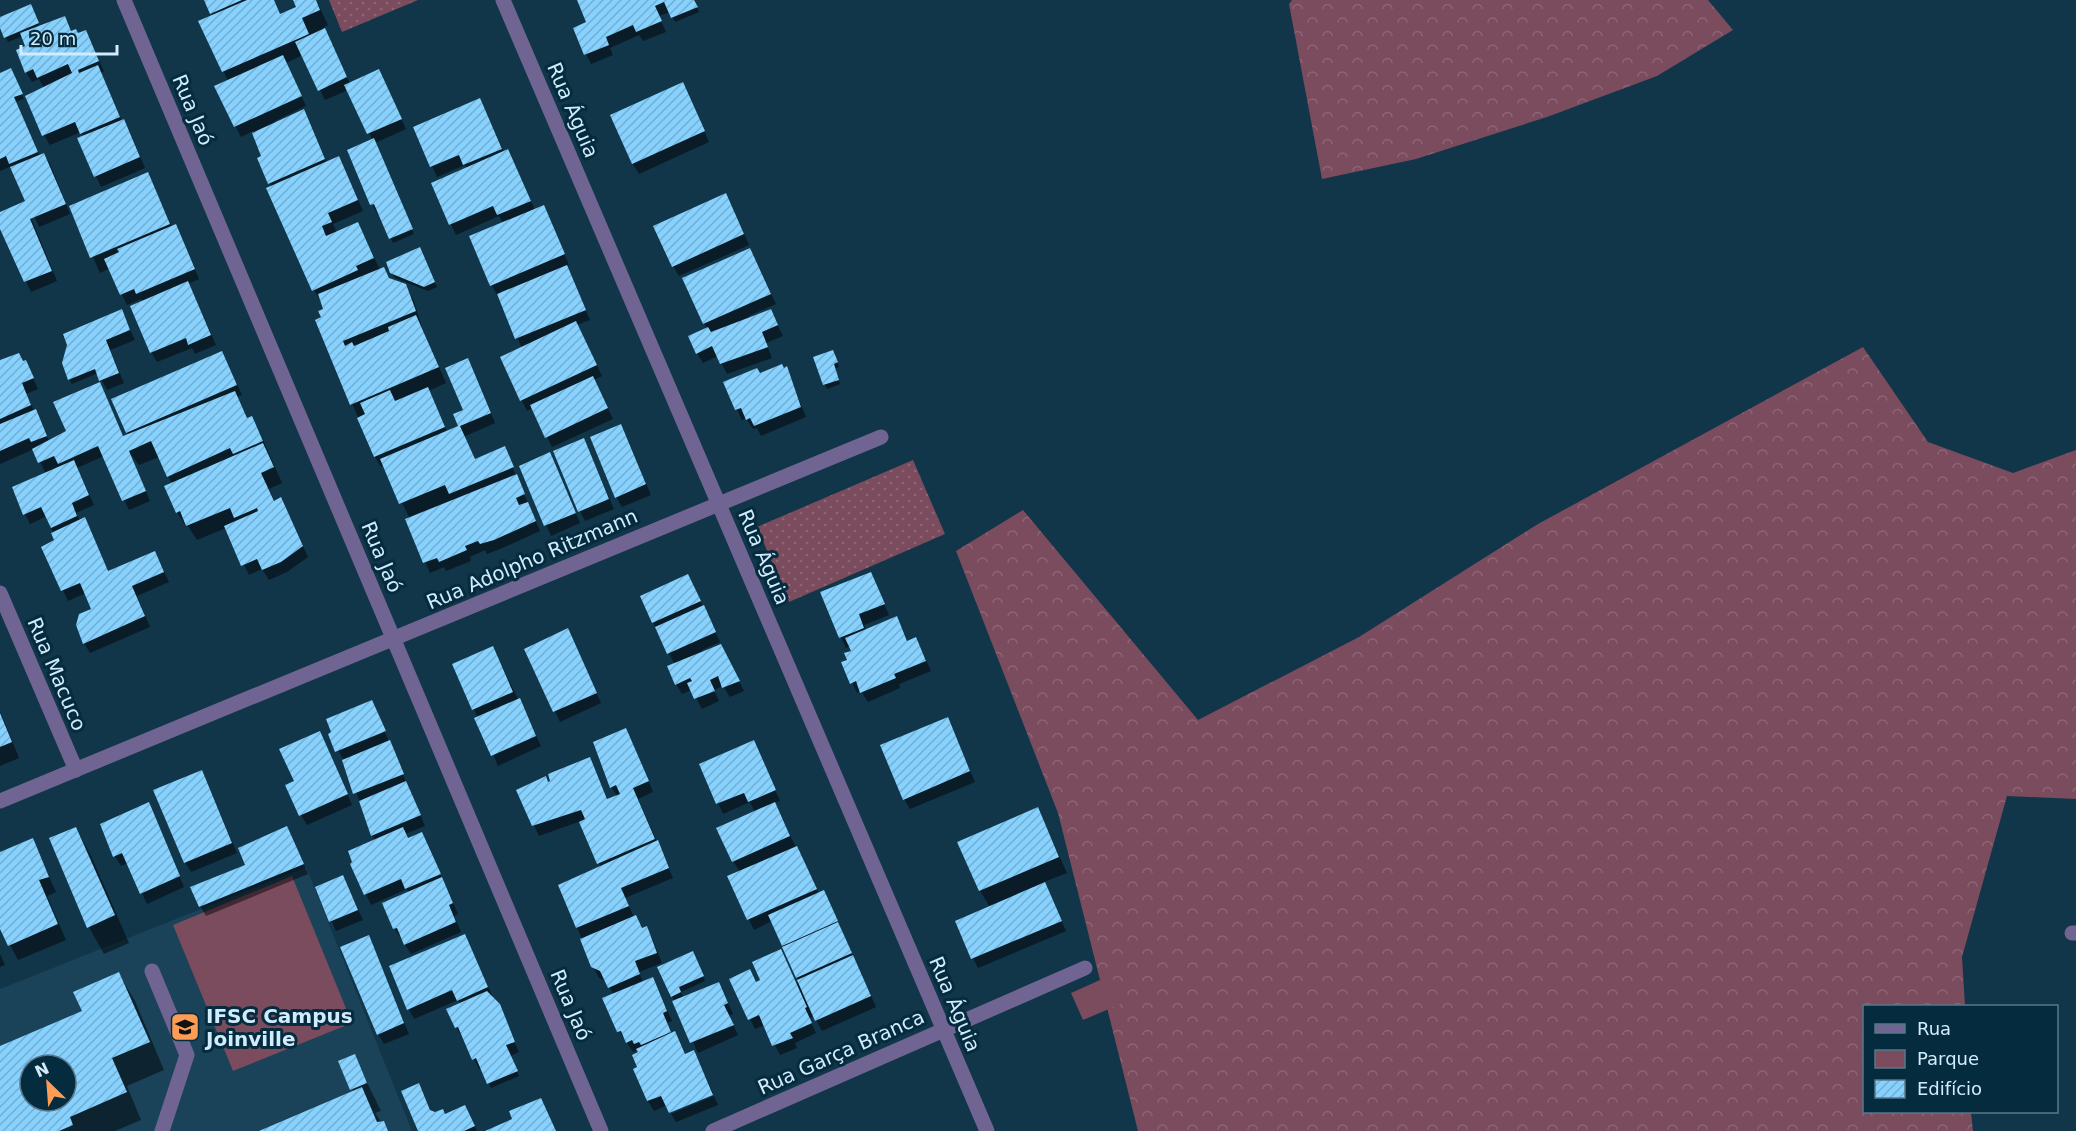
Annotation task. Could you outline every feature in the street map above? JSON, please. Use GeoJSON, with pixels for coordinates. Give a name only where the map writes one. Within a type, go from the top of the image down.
{"type":"FeatureCollection","features":[{"type":"Feature","properties":{"kind":"street","name":"Rua Jaó"},"geometry":{"type":"LineString","coordinates":[[124,0],[601,1131]]}},
{"type":"Feature","properties":{"kind":"street","name":"Rua Águia"},"geometry":{"type":"LineString","coordinates":[[503,0],[987,1131]]}},
{"type":"Feature","properties":{"kind":"street","name":"Rua Adolpho Ritzmann"},"geometry":{"type":"LineString","coordinates":[[0,801],[881,437]]}},
{"type":"Feature","properties":{"kind":"street","name":"Rua Macuco"},"geometry":{"type":"LineString","coordinates":[[0,593],[76,770]]}},
{"type":"Feature","properties":{"kind":"street","name":"Rua Garça Branca"},"geometry":{"type":"LineString","coordinates":[[713,1131],[1084,968]]}},
{"type":"Feature","properties":{"kind":"street"},"geometry":{"type":"LineString","coordinates":[[152,971],[187,1055],[162,1131]]}},
{"type":"Feature","properties":{"kind":"shaded area","name":"IFSC Campus Joinville"},"geometry":{"type":"Polygon","coordinates":[[[306,867],[412,1131],[0,1131],[0,989],[306,867]]]}},
{"type":"Feature","properties":{"kind":"green space"},"geometry":{"type":"Polygon","coordinates":[[[329,0],[418,0],[342,32],[329,0]]]}},
{"type":"Feature","properties":{"kind":"green space"},"geometry":{"type":"Polygon","coordinates":[[[1292,0],[1708,0],[1733,30],[1657,76],[1547,117],[1416,159],[1322,179],[1289,4],[1292,0]]]}},
{"type":"Feature","properties":{"kind":"green space"},"geometry":{"type":"Polygon","coordinates":[[[1863,347],[1928,442],[2013,473],[2076,450],[2076,799],[2007,796],[1962,957],[1965,1005],[1863,1005],[1863,1113],[1971,1113],[1973,1131],[1138,1131],[1058,813],[956,551],[1023,510],[1198,720],[1359,637],[1538,524],[1863,347]]]}},
{"type":"Feature","properties":{"kind":"green space"},"geometry":{"type":"Polygon","coordinates":[[[913,460],[945,534],[789,602],[757,527],[913,460]]]}},
{"type":"Feature","properties":{"kind":"green space"},"geometry":{"type":"Polygon","coordinates":[[[292,876],[352,1023],[233,1071],[173,925],[292,876]]]}},
{"type":"Feature","properties":{"kind":"green space"},"geometry":{"type":"Polygon","coordinates":[[[1111,975],[1123,1003],[1083,1020],[1071,993],[1111,975]]]}},
{"type":"Feature","properties":{"kind":"building"},"geometry":{"type":"Polygon","coordinates":[[[204,0],[242,0],[210,14],[204,0]]]}},
{"type":"Feature","properties":{"kind":"building"},"geometry":{"type":"Polygon","coordinates":[[[247,0],[274,0],[280,14],[296,7],[293,0],[316,0],[320,10],[302,18],[309,34],[222,72],[198,21],[247,0]]]}},
{"type":"Feature","properties":{"kind":"building"},"geometry":{"type":"Polygon","coordinates":[[[577,0],[694,0],[698,7],[671,18],[664,2],[655,6],[662,21],[636,32],[633,25],[606,37],[609,45],[584,55],[573,28],[586,22],[577,0]]]}},
{"type":"Feature","properties":{"kind":"building"},"geometry":{"type":"Polygon","coordinates":[[[31,4],[39,23],[4,38],[0,28],[0,17],[31,4]]]}},
{"type":"Feature","properties":{"kind":"building"},"geometry":{"type":"Polygon","coordinates":[[[65,16],[71,31],[76,29],[78,33],[86,30],[99,61],[78,70],[79,73],[98,65],[120,117],[80,134],[75,122],[42,136],[25,96],[72,73],[68,64],[37,78],[33,69],[25,73],[16,50],[25,46],[20,33],[65,16]]]}},
{"type":"Feature","properties":{"kind":"building"},"geometry":{"type":"Polygon","coordinates":[[[325,28],[347,77],[318,91],[295,42],[325,28]]]}},
{"type":"Feature","properties":{"kind":"building"},"geometry":{"type":"Polygon","coordinates":[[[283,55],[302,96],[234,127],[214,86],[283,55]]]}},
{"type":"Feature","properties":{"kind":"building"},"geometry":{"type":"Polygon","coordinates":[[[11,68],[23,94],[14,97],[38,152],[9,164],[6,156],[0,159],[0,73],[11,68]]]}},
{"type":"Feature","properties":{"kind":"building"},"geometry":{"type":"Polygon","coordinates":[[[379,69],[402,119],[367,134],[344,85],[379,69]]]}},
{"type":"Feature","properties":{"kind":"building"},"geometry":{"type":"Polygon","coordinates":[[[683,82],[705,131],[632,164],[610,115],[683,82]]]}},
{"type":"Feature","properties":{"kind":"building"},"geometry":{"type":"Polygon","coordinates":[[[480,98],[502,149],[463,165],[459,155],[430,167],[413,127],[480,98]]]}},
{"type":"Feature","properties":{"kind":"building"},"geometry":{"type":"Polygon","coordinates":[[[304,109],[325,159],[268,184],[257,158],[261,156],[252,133],[304,109]]]}},
{"type":"Feature","properties":{"kind":"building"},"geometry":{"type":"Polygon","coordinates":[[[124,119],[140,157],[94,177],[77,138],[124,119]]]}},
{"type":"Feature","properties":{"kind":"building"},"geometry":{"type":"Polygon","coordinates":[[[374,138],[413,229],[389,239],[374,204],[370,205],[347,150],[374,138]]]}},
{"type":"Feature","properties":{"kind":"building"},"geometry":{"type":"Polygon","coordinates":[[[508,149],[531,201],[497,215],[493,206],[449,225],[431,183],[508,149]]]}},
{"type":"Feature","properties":{"kind":"building"},"geometry":{"type":"Polygon","coordinates":[[[44,153],[66,204],[30,219],[52,271],[24,282],[0,229],[0,212],[25,201],[10,167],[44,153]]]}},
{"type":"Feature","properties":{"kind":"building"},"geometry":{"type":"Polygon","coordinates":[[[339,156],[358,200],[328,213],[332,222],[322,226],[326,236],[358,222],[374,258],[356,266],[358,270],[312,291],[266,188],[339,156]]]}},
{"type":"Feature","properties":{"kind":"building"},"geometry":{"type":"Polygon","coordinates":[[[148,172],[170,224],[90,258],[69,206],[148,172]]]}},
{"type":"Feature","properties":{"kind":"building"},"geometry":{"type":"Polygon","coordinates":[[[726,193],[744,234],[672,267],[653,226],[726,193]]]}},
{"type":"Feature","properties":{"kind":"building"},"geometry":{"type":"Polygon","coordinates":[[[544,205],[565,254],[490,286],[469,236],[544,205]]]}},
{"type":"Feature","properties":{"kind":"building"},"geometry":{"type":"Polygon","coordinates":[[[176,224],[195,269],[136,294],[134,289],[120,295],[104,259],[119,252],[117,249],[176,224]]]}},
{"type":"Feature","properties":{"kind":"building"},"geometry":{"type":"Polygon","coordinates":[[[420,247],[435,282],[424,287],[390,273],[386,262],[420,247]]]}},
{"type":"Feature","properties":{"kind":"building"},"geometry":{"type":"Polygon","coordinates":[[[750,248],[771,294],[703,324],[682,278],[750,248]]]}},
{"type":"Feature","properties":{"kind":"building"},"geometry":{"type":"Polygon","coordinates":[[[567,265],[586,310],[515,339],[497,294],[567,265]]]}},
{"type":"Feature","properties":{"kind":"building"},"geometry":{"type":"Polygon","coordinates":[[[384,267],[389,278],[406,284],[416,311],[343,341],[345,346],[352,342],[354,346],[389,331],[388,327],[416,315],[439,367],[350,405],[315,320],[321,317],[318,311],[323,309],[318,294],[384,267]]]}},
{"type":"Feature","properties":{"kind":"building"},"geometry":{"type":"Polygon","coordinates":[[[188,281],[211,335],[188,345],[186,338],[150,353],[130,306],[188,281]]]}},
{"type":"Feature","properties":{"kind":"building"},"geometry":{"type":"Polygon","coordinates":[[[122,309],[130,330],[106,340],[119,373],[99,381],[95,369],[68,380],[62,363],[67,345],[63,334],[122,309]]]}},
{"type":"Feature","properties":{"kind":"building"},"geometry":{"type":"Polygon","coordinates":[[[771,309],[778,325],[762,332],[768,347],[720,364],[712,346],[696,354],[688,336],[708,327],[711,332],[771,309]]]}},
{"type":"Feature","properties":{"kind":"building"},"geometry":{"type":"Polygon","coordinates":[[[576,321],[597,365],[520,401],[500,357],[576,321]]]}},
{"type":"Feature","properties":{"kind":"building"},"geometry":{"type":"Polygon","coordinates":[[[833,350],[838,362],[834,364],[839,380],[823,385],[813,357],[833,350]]]}},
{"type":"Feature","properties":{"kind":"building"},"geometry":{"type":"Polygon","coordinates":[[[222,351],[237,385],[126,433],[111,399],[222,351]]]}},
{"type":"Feature","properties":{"kind":"building"},"geometry":{"type":"Polygon","coordinates":[[[19,353],[23,361],[26,360],[34,378],[22,383],[31,405],[0,419],[0,360],[19,353]]]}},
{"type":"Feature","properties":{"kind":"building"},"geometry":{"type":"Polygon","coordinates":[[[468,358],[491,413],[460,426],[475,459],[505,446],[514,467],[449,494],[445,485],[399,504],[380,459],[458,426],[453,414],[463,410],[445,368],[468,358]]]}},
{"type":"Feature","properties":{"kind":"building"},"geometry":{"type":"Polygon","coordinates":[[[782,364],[784,368],[787,366],[801,407],[754,426],[750,418],[746,420],[741,408],[735,410],[723,382],[757,368],[760,373],[782,364]]]}},
{"type":"Feature","properties":{"kind":"building"},"geometry":{"type":"Polygon","coordinates":[[[593,376],[608,408],[545,438],[530,405],[593,376]]]}},
{"type":"Feature","properties":{"kind":"building"},"geometry":{"type":"Polygon","coordinates":[[[100,382],[123,436],[235,391],[247,418],[252,416],[263,441],[233,454],[230,448],[167,477],[151,441],[129,451],[146,491],[122,501],[98,446],[58,464],[54,456],[38,463],[32,449],[66,431],[53,402],[100,382]]]}},
{"type":"Feature","properties":{"kind":"building"},"geometry":{"type":"Polygon","coordinates":[[[428,387],[445,427],[374,457],[357,418],[365,414],[360,403],[390,390],[395,401],[428,387]]]}},
{"type":"Feature","properties":{"kind":"building"},"geometry":{"type":"Polygon","coordinates":[[[36,409],[47,436],[31,442],[29,438],[0,451],[0,424],[36,409]]]}},
{"type":"Feature","properties":{"kind":"building"},"geometry":{"type":"Polygon","coordinates":[[[621,424],[646,484],[615,498],[590,437],[621,424]]]}},
{"type":"Feature","properties":{"kind":"building"},"geometry":{"type":"Polygon","coordinates":[[[584,438],[609,499],[578,512],[553,451],[584,438]]]}},
{"type":"Feature","properties":{"kind":"building"},"geometry":{"type":"Polygon","coordinates":[[[263,443],[274,467],[261,473],[274,501],[281,497],[303,546],[281,562],[262,570],[257,559],[241,566],[224,526],[258,511],[257,508],[234,518],[230,508],[186,526],[180,511],[176,513],[164,486],[263,443]]]}},
{"type":"Feature","properties":{"kind":"building"},"geometry":{"type":"Polygon","coordinates":[[[550,452],[576,513],[544,526],[519,466],[550,452]]]}},
{"type":"Feature","properties":{"kind":"building"},"geometry":{"type":"Polygon","coordinates":[[[74,460],[89,495],[72,503],[77,516],[51,528],[41,507],[23,515],[12,487],[74,460]]]}},
{"type":"Feature","properties":{"kind":"building"},"geometry":{"type":"Polygon","coordinates":[[[517,474],[525,494],[516,498],[519,505],[528,502],[536,521],[494,540],[480,544],[478,541],[465,546],[467,550],[439,562],[437,558],[423,563],[405,519],[517,474]]]}},
{"type":"Feature","properties":{"kind":"building"},"geometry":{"type":"Polygon","coordinates":[[[85,517],[108,571],[155,551],[164,572],[132,586],[145,616],[83,644],[76,625],[79,614],[91,609],[80,583],[61,591],[41,547],[54,540],[51,533],[85,517]]]}},
{"type":"Feature","properties":{"kind":"building"},"geometry":{"type":"Polygon","coordinates":[[[871,572],[885,604],[859,614],[864,628],[839,638],[820,592],[871,572]]]}},
{"type":"Feature","properties":{"kind":"building"},"geometry":{"type":"Polygon","coordinates":[[[688,574],[701,601],[652,623],[640,596],[688,574]]]}},
{"type":"Feature","properties":{"kind":"building"},"geometry":{"type":"Polygon","coordinates":[[[704,605],[716,632],[667,654],[655,627],[704,605]]]}},
{"type":"Feature","properties":{"kind":"building"},"geometry":{"type":"Polygon","coordinates":[[[897,616],[907,641],[916,637],[926,661],[894,674],[896,678],[860,693],[856,681],[850,684],[841,662],[847,660],[844,653],[851,651],[845,638],[897,616]]]}},
{"type":"Feature","properties":{"kind":"building"},"geometry":{"type":"Polygon","coordinates":[[[568,628],[597,693],[553,712],[524,649],[568,628]]]}},
{"type":"Feature","properties":{"kind":"building"},"geometry":{"type":"Polygon","coordinates":[[[721,644],[740,681],[722,688],[718,676],[710,680],[715,691],[694,699],[687,683],[692,681],[690,678],[675,685],[667,666],[721,644]]]}},
{"type":"Feature","properties":{"kind":"building"},"geometry":{"type":"Polygon","coordinates":[[[493,646],[513,692],[472,710],[452,664],[493,646]]]}},
{"type":"Feature","properties":{"kind":"building"},"geometry":{"type":"Polygon","coordinates":[[[520,698],[536,736],[491,756],[474,718],[520,698]]]}},
{"type":"Feature","properties":{"kind":"building"},"geometry":{"type":"Polygon","coordinates":[[[372,700],[386,731],[335,752],[328,734],[331,732],[326,719],[372,700]]]}},
{"type":"Feature","properties":{"kind":"building"},"geometry":{"type":"Polygon","coordinates":[[[0,713],[12,742],[0,747],[0,713]]]}},
{"type":"Feature","properties":{"kind":"building"},"geometry":{"type":"Polygon","coordinates":[[[948,717],[970,771],[903,800],[880,745],[948,717]]]}},
{"type":"Feature","properties":{"kind":"building"},"geometry":{"type":"Polygon","coordinates":[[[626,728],[649,781],[633,788],[655,839],[597,864],[579,822],[585,819],[581,810],[532,826],[516,790],[546,776],[548,782],[550,781],[548,774],[590,757],[607,799],[620,794],[616,785],[610,788],[593,742],[626,728]]]}},
{"type":"Feature","properties":{"kind":"building"},"geometry":{"type":"Polygon","coordinates":[[[320,731],[348,794],[299,816],[285,785],[294,781],[279,749],[320,731]]]}},
{"type":"Feature","properties":{"kind":"building"},"geometry":{"type":"Polygon","coordinates":[[[390,740],[404,774],[353,794],[342,760],[390,740]]]}},
{"type":"Feature","properties":{"kind":"building"},"geometry":{"type":"Polygon","coordinates":[[[754,740],[776,790],[748,802],[744,793],[716,804],[699,764],[754,740]]]}},
{"type":"Feature","properties":{"kind":"building"},"geometry":{"type":"Polygon","coordinates":[[[202,770],[232,843],[184,863],[153,790],[202,770]]]}},
{"type":"Feature","properties":{"kind":"building"},"geometry":{"type":"Polygon","coordinates":[[[406,781],[421,815],[371,836],[359,801],[406,781]]]}},
{"type":"Feature","properties":{"kind":"building"},"geometry":{"type":"Polygon","coordinates":[[[149,802],[180,876],[140,894],[122,853],[113,857],[100,824],[149,802]]]}},
{"type":"Feature","properties":{"kind":"building"},"geometry":{"type":"Polygon","coordinates":[[[775,802],[790,836],[732,862],[716,828],[775,802]]]}},
{"type":"Feature","properties":{"kind":"building"},"geometry":{"type":"Polygon","coordinates":[[[1038,807],[1059,857],[979,891],[957,842],[1038,807]]]}},
{"type":"Feature","properties":{"kind":"building"},"geometry":{"type":"Polygon","coordinates":[[[287,826],[304,864],[199,907],[190,887],[245,865],[238,848],[287,826]]]}},
{"type":"Feature","properties":{"kind":"building"},"geometry":{"type":"Polygon","coordinates":[[[76,827],[115,915],[87,928],[49,838],[76,827]]]}},
{"type":"Feature","properties":{"kind":"building"},"geometry":{"type":"Polygon","coordinates":[[[403,827],[408,838],[422,832],[441,874],[405,889],[401,879],[364,895],[350,864],[352,862],[348,851],[403,827]]]}},
{"type":"Feature","properties":{"kind":"building"},"geometry":{"type":"Polygon","coordinates":[[[33,838],[49,877],[39,880],[58,924],[8,946],[0,929],[0,852],[33,838]]]}},
{"type":"Feature","properties":{"kind":"building"},"geometry":{"type":"Polygon","coordinates":[[[658,840],[669,868],[621,888],[629,906],[576,928],[558,885],[658,840]]]}},
{"type":"Feature","properties":{"kind":"building"},"geometry":{"type":"Polygon","coordinates":[[[797,846],[817,889],[747,920],[727,876],[797,846]]]}},
{"type":"Feature","properties":{"kind":"building"},"geometry":{"type":"Polygon","coordinates":[[[343,875],[358,910],[329,922],[315,887],[343,875]]]}},
{"type":"Feature","properties":{"kind":"building"},"geometry":{"type":"Polygon","coordinates":[[[442,877],[453,903],[449,905],[456,922],[404,945],[397,928],[393,929],[382,903],[442,877]]]}},
{"type":"Feature","properties":{"kind":"building"},"geometry":{"type":"Polygon","coordinates":[[[1045,882],[1062,921],[971,959],[955,921],[1045,882]]]}},
{"type":"Feature","properties":{"kind":"building"},"geometry":{"type":"Polygon","coordinates":[[[824,890],[838,921],[782,946],[768,915],[824,890]]]}},
{"type":"Feature","properties":{"kind":"building"},"geometry":{"type":"Polygon","coordinates":[[[636,915],[642,928],[647,926],[657,953],[635,961],[640,974],[608,988],[600,971],[591,967],[580,939],[636,915]]]}},
{"type":"Feature","properties":{"kind":"building"},"geometry":{"type":"Polygon","coordinates":[[[838,922],[852,953],[796,978],[782,947],[838,922]]]}},
{"type":"Feature","properties":{"kind":"building"},"geometry":{"type":"Polygon","coordinates":[[[465,934],[488,987],[457,1001],[452,990],[407,1010],[389,966],[465,934]]]}},
{"type":"Feature","properties":{"kind":"building"},"geometry":{"type":"Polygon","coordinates":[[[369,935],[404,1023],[377,1035],[340,947],[369,935]]]}},
{"type":"Feature","properties":{"kind":"building"},"geometry":{"type":"Polygon","coordinates":[[[781,949],[812,1023],[790,1033],[793,1038],[772,1046],[759,1015],[748,1020],[729,979],[750,969],[756,982],[760,980],[752,962],[781,949]]]}},
{"type":"Feature","properties":{"kind":"building"},"geometry":{"type":"Polygon","coordinates":[[[693,951],[704,976],[679,987],[681,992],[671,997],[657,967],[693,951]]]}},
{"type":"Feature","properties":{"kind":"building"},"geometry":{"type":"Polygon","coordinates":[[[853,955],[871,996],[815,1021],[797,980],[853,955]]]}},
{"type":"Feature","properties":{"kind":"building"},"geometry":{"type":"Polygon","coordinates":[[[119,972],[150,1042],[112,1058],[127,1092],[70,1117],[73,1125],[59,1131],[0,1131],[0,1046],[82,1011],[73,992],[119,972]]]}},
{"type":"Feature","properties":{"kind":"building"},"geometry":{"type":"Polygon","coordinates":[[[653,977],[667,1011],[663,1013],[671,1032],[641,1045],[639,1042],[634,1044],[632,1040],[626,1043],[621,1031],[617,1032],[602,998],[653,977]]]}},
{"type":"Feature","properties":{"kind":"building"},"geometry":{"type":"Polygon","coordinates":[[[719,982],[728,1003],[724,1005],[734,1025],[690,1043],[672,1001],[719,982]]]}},
{"type":"Feature","properties":{"kind":"building"},"geometry":{"type":"Polygon","coordinates":[[[487,991],[500,1004],[515,1042],[506,1045],[518,1071],[487,1084],[476,1058],[472,1060],[458,1027],[455,1028],[446,1009],[487,991]]]}},
{"type":"Feature","properties":{"kind":"building"},"geometry":{"type":"Polygon","coordinates":[[[675,1031],[685,1054],[694,1050],[713,1095],[669,1113],[661,1096],[647,1101],[633,1069],[637,1067],[632,1055],[638,1052],[636,1049],[675,1031]]]}},
{"type":"Feature","properties":{"kind":"building"},"geometry":{"type":"Polygon","coordinates":[[[355,1054],[367,1083],[350,1090],[338,1061],[355,1054]]]}},
{"type":"Feature","properties":{"kind":"building"},"geometry":{"type":"Polygon","coordinates":[[[419,1083],[430,1110],[435,1112],[443,1109],[445,1114],[465,1105],[475,1126],[464,1131],[418,1131],[401,1091],[419,1083]]]}},
{"type":"Feature","properties":{"kind":"building"},"geometry":{"type":"Polygon","coordinates":[[[362,1087],[377,1122],[384,1121],[388,1131],[259,1131],[362,1087]]]}},
{"type":"Feature","properties":{"kind":"building"},"geometry":{"type":"Polygon","coordinates":[[[541,1098],[556,1131],[485,1131],[512,1119],[509,1111],[541,1098]]]}},
{"type":"Feature","properties":{"kind":"place","name":"IFSC Campus Joinville"},"geometry":{"type":"Point","coordinates":[185,1027]}}]}
